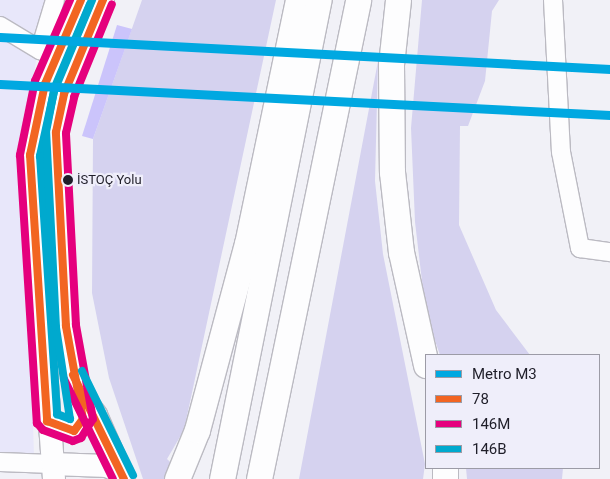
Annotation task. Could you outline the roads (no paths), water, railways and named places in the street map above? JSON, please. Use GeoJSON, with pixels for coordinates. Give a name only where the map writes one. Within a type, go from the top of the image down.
{"type":"FeatureCollection","features":[{"type":"Feature","properties":{"kind":"highway"},"geometry":{"type":"LineString","coordinates":[[177,479],[197,430],[248,244],[298,0]]}},
{"type":"Feature","properties":{"kind":"highway"},"geometry":{"type":"LineString","coordinates":[[222,479],[319,0]]}},
{"type":"Feature","properties":{"kind":"highway"},"geometry":{"type":"LineString","coordinates":[[259,479],[358,0]]}},
{"type":"Feature","properties":{"kind":"highway"},"geometry":{"type":"LineString","coordinates":[[398,0],[391,64],[392,172],[401,252],[425,360]]}},
{"type":"Feature","properties":{"kind":"highway"},"geometry":{"type":"LineString","coordinates":[[274,407],[276,479]]}},
{"type":"Feature","properties":{"kind":"main road"},"geometry":{"type":"LineString","coordinates":[[82,0],[49,54],[30,155],[47,421],[53,472],[107,466],[123,476]]}},
{"type":"Feature","properties":{"kind":"main road"},"geometry":{"type":"LineString","coordinates":[[47,421],[68,430],[80,426],[79,392],[66,326],[55,139],[64,94],[103,0]]}},
{"type":"Feature","properties":{"kind":"main road"},"geometry":{"type":"LineString","coordinates":[[79,392],[96,415],[123,476]]}},
{"type":"Feature","properties":{"kind":"street"},"geometry":{"type":"LineString","coordinates":[[0,26],[49,54],[56,0]]}},
{"type":"Feature","properties":{"kind":"street"},"geometry":{"type":"LineString","coordinates":[[553,0],[561,152],[580,248],[610,252]]}},
{"type":"Feature","properties":{"kind":"street"},"geometry":{"type":"LineString","coordinates":[[0,462],[53,472]]}},
{"type":"Feature","properties":{"kind":"metro line","name":"M3"},"geometry":{"type":"LineString","coordinates":[[0,37],[610,69]]}},
{"type":"Feature","properties":{"kind":"metro line","name":"M3"},"geometry":{"type":"LineString","coordinates":[[0,84],[610,115]]}},
{"type":"Feature","properties":{"kind":"place","name":"İSTOÇ Yolu"},"geometry":{"type":"Point","coordinates":[68,180]}}]}
